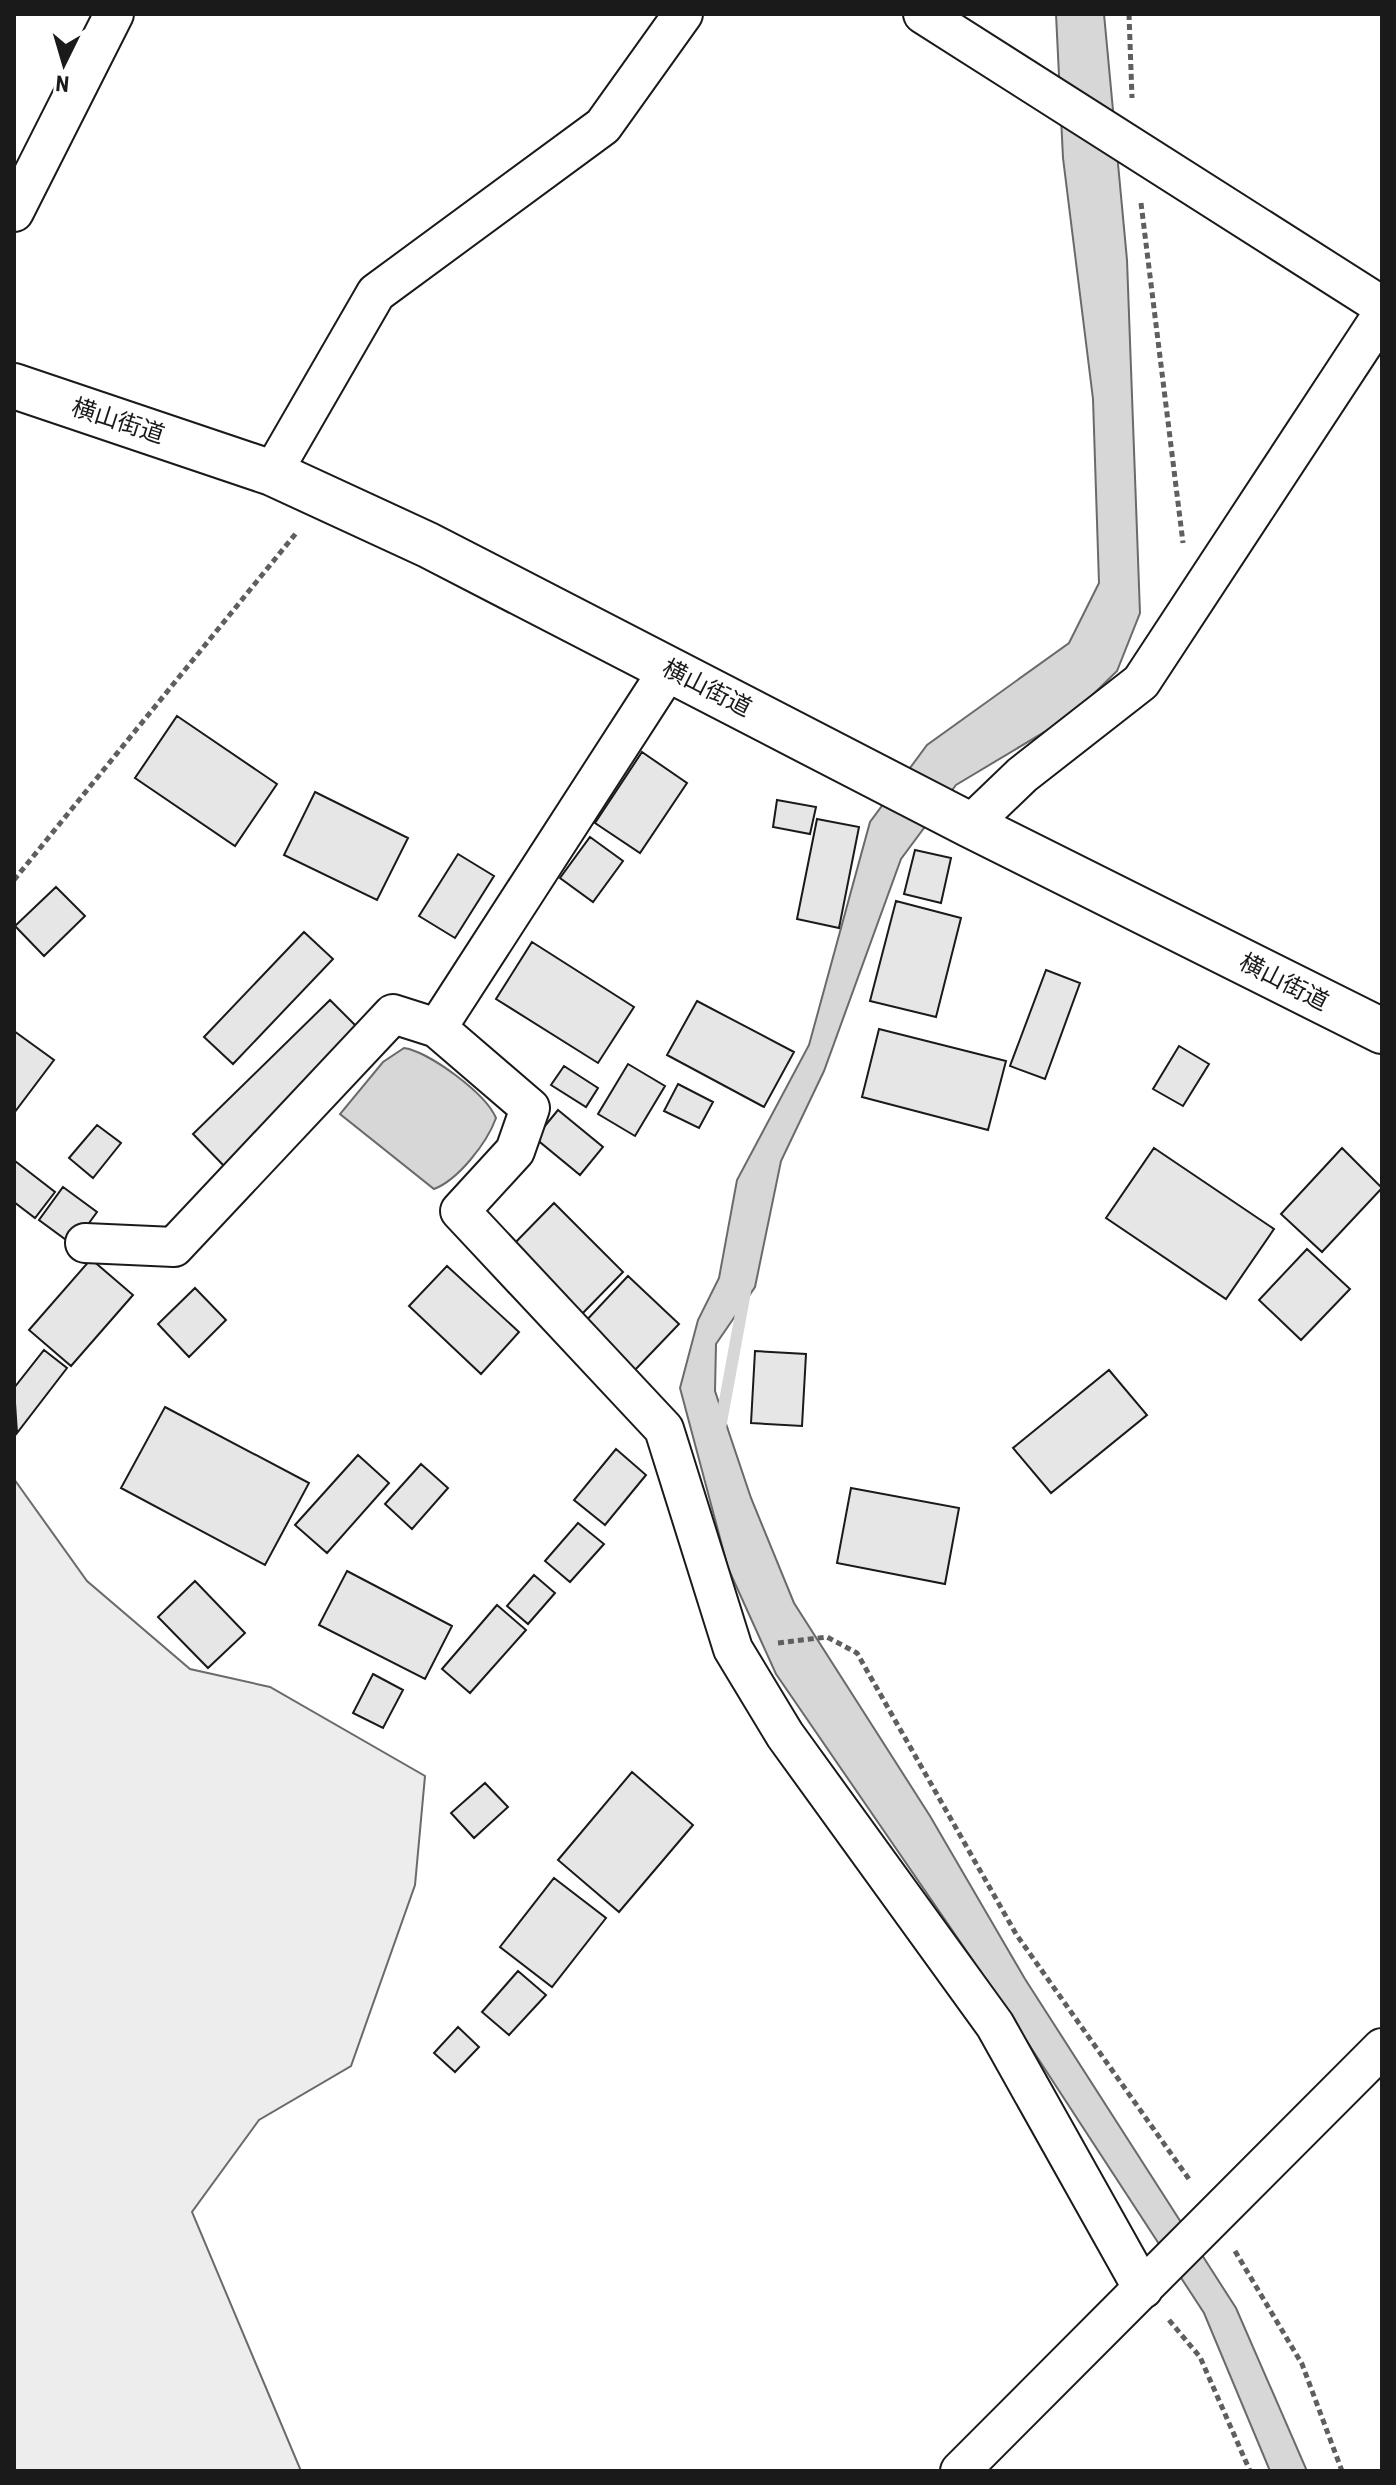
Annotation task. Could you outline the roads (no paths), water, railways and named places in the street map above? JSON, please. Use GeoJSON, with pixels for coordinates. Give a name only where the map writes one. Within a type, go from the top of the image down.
{"type":"FeatureCollection","features":[{"type":"Feature","properties":{"kind":"street"},"geometry":{"type":"LineString","coordinates":[[14,212],[114,14]]}},
{"type":"Feature","properties":{"kind":"street"},"geometry":{"type":"LineString","coordinates":[[272,473],[376,293],[603,126],[683,14]]}},
{"type":"Feature","properties":{"kind":"street"},"geometry":{"type":"LineString","coordinates":[[923,14],[1382,306]]}},
{"type":"Feature","properties":{"kind":"street"},"geometry":{"type":"LineString","coordinates":[[970,825],[1022,775],[1141,682],[1382,315]]}},
{"type":"Feature","properties":{"kind":"street","name":"横山街道"},"geometry":{"type":"LineString","coordinates":[[14,386],[272,473],[428,545],[970,825],[1382,1031]]}},
{"type":"Feature","properties":{"kind":"street"},"geometry":{"type":"LineString","coordinates":[[437,1028],[669,669]]}},
{"type":"Feature","properties":{"kind":"street"},"geometry":{"type":"LineString","coordinates":[[85,1243],[174,1247],[393,1014],[437,1028],[530,1108],[515,1151],[460,1211],[664,1429],[733,1649],[785,1735],[995,2025],[1143,2289]]}},
{"type":"Feature","properties":{"kind":"street"},"geometry":{"type":"LineString","coordinates":[[960,2471],[1382,2048]]}},
{"type":"Feature","properties":{"kind":"waterway"},"geometry":{"type":"LineString","coordinates":[[720,1428],[745,1292]]}}]}
